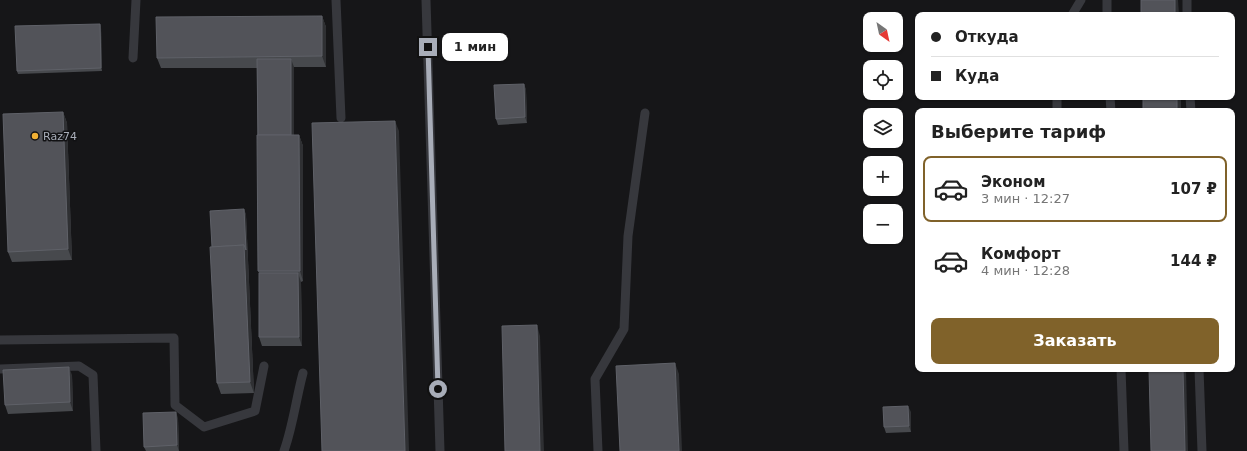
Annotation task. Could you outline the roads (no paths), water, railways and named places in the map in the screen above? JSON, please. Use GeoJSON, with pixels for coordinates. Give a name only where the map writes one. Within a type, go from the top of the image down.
{"type":"FeatureCollection","features":[{"type":"Feature","properties":{"kind":"lane"},"geometry":{"type":"LineString","coordinates":[[133,58],[136,0]]}},
{"type":"Feature","properties":{"kind":"lane"},"geometry":{"type":"LineString","coordinates":[[336,0],[341,118]]}},
{"type":"Feature","properties":{"kind":"lane"},"geometry":{"type":"LineString","coordinates":[[426,0],[440,451]]}},
{"type":"Feature","properties":{"kind":"lane"},"geometry":{"type":"LineString","coordinates":[[1074,12],[1081,0]]}},
{"type":"Feature","properties":{"kind":"lane"},"geometry":{"type":"LineString","coordinates":[[1106,0],[1107,12]]}},
{"type":"Feature","properties":{"kind":"lane"},"geometry":{"type":"LineString","coordinates":[[1187,0],[1188,12]]}},
{"type":"Feature","properties":{"kind":"lane"},"geometry":{"type":"LineString","coordinates":[[598,451],[595,378],[624,329],[628,236],[645,113]]}},
{"type":"Feature","properties":{"kind":"lane"},"geometry":{"type":"LineString","coordinates":[[0,340],[174,338],[175,405],[204,428],[255,411],[264,366]]}},
{"type":"Feature","properties":{"kind":"lane"},"geometry":{"type":"LineString","coordinates":[[0,369],[79,366],[93,375],[96,451]]}},
{"type":"Feature","properties":{"kind":"lane"},"geometry":{"type":"LineString","coordinates":[[1121,372],[1124,451]]}},
{"type":"Feature","properties":{"kind":"lane"},"geometry":{"type":"LineString","coordinates":[[1200,372],[1202,451]]}},
{"type":"Feature","properties":{"kind":"lane"},"geometry":{"type":"LineString","coordinates":[[284,451],[290,434],[303,373]]}},
{"type":"Feature","properties":{"kind":"place","name":"Raz74"},"geometry":{"type":"Point","coordinates":[35,136]}}]}
